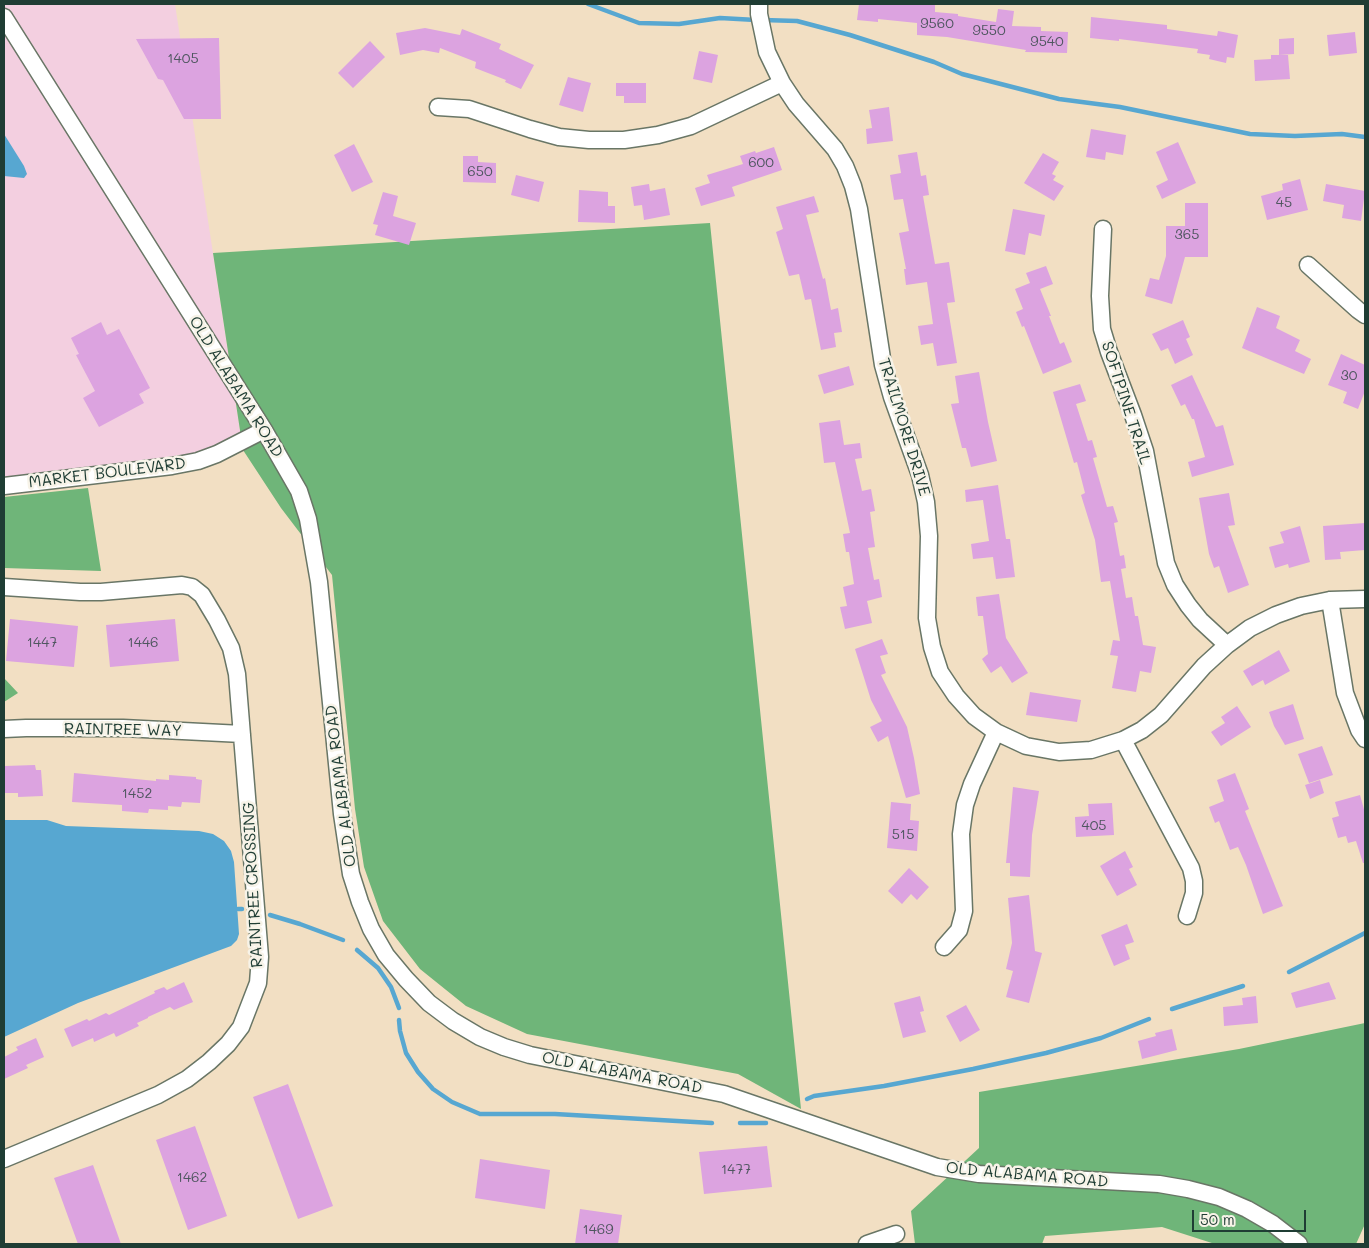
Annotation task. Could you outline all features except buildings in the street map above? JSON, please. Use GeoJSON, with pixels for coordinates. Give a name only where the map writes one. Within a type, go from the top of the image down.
{"type":"FeatureCollection","features":[{"type":"Feature","properties":{"kind":"street","name":"TRAILMORE DRIVE"},"geometry":{"type":"LineString","coordinates":[[760,4],[759,14],[767,52],[782,83],[796,104],[835,149],[845,166],[853,186],[859,209],[883,365],[892,397],[920,475],[926,502],[929,536],[927,618],[932,646],[940,672],[956,696],[974,716],[996,732],[1026,746],[1059,752],[1091,750],[1123,740],[1142,730],[1161,715],[1204,666],[1227,645],[1250,628],[1276,615],[1301,606],[1330,600],[1365,599]]}},
{"type":"Feature","properties":{"kind":"street","name":"OLD ALABAMA ROAD"},"geometry":{"type":"LineString","coordinates":[[4,17],[264,430],[298,491],[308,519],[315,550],[342,814],[351,874],[371,929],[386,955],[429,1003],[452,1021],[504,1047],[530,1055],[724,1094],[937,1167],[979,1174],[1159,1184],[1219,1197],[1273,1224],[1299,1244]]}},
{"type":"Feature","properties":{"kind":"street"},"geometry":{"type":"LineString","coordinates":[[438,107],[469,109],[559,137],[589,140],[624,140],[658,135],[691,126],[782,83]]}},
{"type":"Feature","properties":{"kind":"street","name":"SOFTPINE TRAIL"},"geometry":{"type":"LineString","coordinates":[[1104,229],[1100,296],[1102,329],[1145,451],[1166,563],[1175,585],[1188,605],[1200,620],[1227,645]]}},
{"type":"Feature","properties":{"kind":"street"},"geometry":{"type":"LineString","coordinates":[[1308,265],[1365,315]]}},
{"type":"Feature","properties":{"kind":"street","name":"MARKET BOULEVARD"},"geometry":{"type":"LineString","coordinates":[[4,486],[172,466],[198,461],[217,454],[264,430]]}},
{"type":"Feature","properties":{"kind":"street","name":"RAINTREE CROSSING"},"geometry":{"type":"LineString","coordinates":[[4,586],[87,592],[182,585],[192,586],[202,595],[231,648],[237,674],[260,957],[258,983],[241,1027],[228,1044],[209,1062],[187,1079],[158,1095],[4,1159]]}},
{"type":"Feature","properties":{"kind":"street"},"geometry":{"type":"LineString","coordinates":[[1330,600],[1345,693],[1358,730],[1365,739]]}},
{"type":"Feature","properties":{"kind":"street","name":"RAINTREE WAY"},"geometry":{"type":"LineString","coordinates":[[4,729],[123,728],[242,734]]}},
{"type":"Feature","properties":{"kind":"street"},"geometry":{"type":"LineString","coordinates":[[944,947],[959,930],[964,911],[961,834],[965,805],[972,784],[996,732]]}},
{"type":"Feature","properties":{"kind":"street"},"geometry":{"type":"LineString","coordinates":[[1123,740],[1191,868],[1194,893],[1187,916]]}},
{"type":"Feature","properties":{"kind":"street"},"geometry":{"type":"LineString","coordinates":[[867,1244],[896,1234]]}},
{"type":"Feature","properties":{"kind":"shaded area"},"geometry":{"type":"Polygon","coordinates":[[[4,4],[175,4],[243,450],[4,478],[4,4]]]}},
{"type":"Feature","properties":{"kind":"green space"},"geometry":{"type":"Polygon","coordinates":[[[710,223],[801,1109],[738,1074],[527,1034],[466,1006],[420,969],[383,921],[364,867],[355,809],[332,575],[281,508],[243,450],[213,253],[710,223]]]}},
{"type":"Feature","properties":{"kind":"green space"},"geometry":{"type":"Polygon","coordinates":[[[88,488],[101,571],[4,568],[4,497],[88,488]]]}},
{"type":"Feature","properties":{"kind":"green space"},"geometry":{"type":"Polygon","coordinates":[[[4,678],[18,693],[4,702],[4,678]]]}},
{"type":"Feature","properties":{"kind":"green space"},"geometry":{"type":"Polygon","coordinates":[[[1365,1023],[1365,1224],[1356,1244],[1215,1244],[1162,1227],[1045,1236],[1042,1244],[915,1244],[911,1211],[979,1148],[979,1092],[1239,1049],[1365,1023]]]}},
{"type":"Feature","properties":{"kind":"water"},"geometry":{"type":"Polygon","coordinates":[[[4,134],[24,166],[27,174],[24,178],[4,176],[4,134]]]}},
{"type":"Feature","properties":{"kind":"water"},"geometry":{"type":"Polygon","coordinates":[[[4,820],[47,820],[66,826],[199,831],[213,834],[224,841],[231,851],[234,862],[239,934],[237,940],[231,946],[78,1003],[4,1037],[4,820]]]}},
{"type":"Feature","properties":{"kind":"waterway"},"geometry":{"type":"LineString","coordinates":[[588,4],[639,23],[679,24],[720,18],[756,20]]}},
{"type":"Feature","properties":{"kind":"waterway"},"geometry":{"type":"LineString","coordinates":[[763,20],[797,21],[850,35],[934,62],[962,74],[1059,99],[1120,107],[1250,134],[1295,136],[1342,134],[1365,137]]}},
{"type":"Feature","properties":{"kind":"waterway"},"geometry":{"type":"LineString","coordinates":[[270,915],[343,940]]}},
{"type":"Feature","properties":{"kind":"waterway"},"geometry":{"type":"LineString","coordinates":[[1289,972],[1365,933]]}},
{"type":"Feature","properties":{"kind":"waterway"},"geometry":{"type":"LineString","coordinates":[[357,950],[378,968],[391,987],[399,1008]]}},
{"type":"Feature","properties":{"kind":"waterway"},"geometry":{"type":"LineString","coordinates":[[1172,1009],[1243,986]]}},
{"type":"Feature","properties":{"kind":"waterway"},"geometry":{"type":"LineString","coordinates":[[807,1099],[814,1096],[884,1086],[973,1069],[1046,1053],[1101,1038],[1149,1019]]}},
{"type":"Feature","properties":{"kind":"waterway"},"geometry":{"type":"LineString","coordinates":[[399,1020],[406,1053],[418,1072],[433,1089],[452,1102],[480,1114],[555,1114],[712,1123]]}},
{"type":"Feature","properties":{"kind":"waterway"},"geometry":{"type":"LineString","coordinates":[[740,1123],[766,1123]]}}]}
